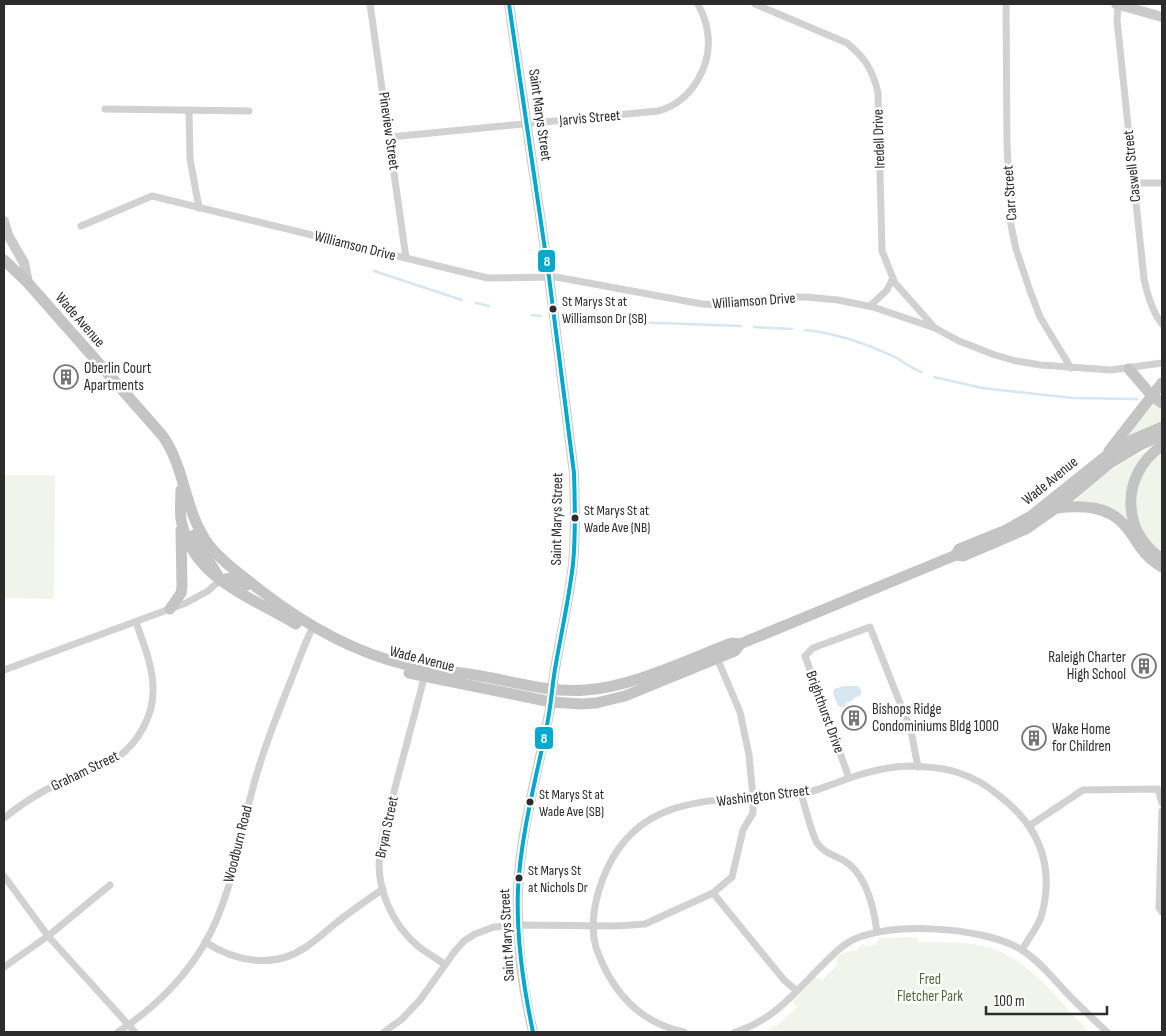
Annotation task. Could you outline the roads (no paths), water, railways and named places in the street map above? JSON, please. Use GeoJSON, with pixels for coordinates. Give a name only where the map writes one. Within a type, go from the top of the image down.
{"type":"FeatureCollection","features":[{"type":"Feature","properties":{"kind":"main road","name":"Saint Marys Street"},"geometry":{"type":"LineString","coordinates":[[509,4],[549,277],[573,464],[575,506],[573,562],[551,702],[525,826],[518,890],[523,979],[534,1032]]}},
{"type":"Feature","properties":{"kind":"main road"},"geometry":{"type":"LineString","coordinates":[[1117,4],[1162,17]]}},
{"type":"Feature","properties":{"kind":"main road"},"geometry":{"type":"LineString","coordinates":[[4,221],[8,235],[24,262],[28,283]]}},
{"type":"Feature","properties":{"kind":"main road","name":"Wade Avenue"},"geometry":{"type":"LineString","coordinates":[[4,260],[28,283],[162,435],[173,452],[191,511],[199,530],[210,546],[228,565],[312,630]]}},
{"type":"Feature","properties":{"kind":"main road"},"geometry":{"type":"LineString","coordinates":[[1129,369],[1152,396],[1162,403]]}},
{"type":"Feature","properties":{"kind":"main road"},"geometry":{"type":"LineString","coordinates":[[1106,456],[1114,442],[1162,383]]}},
{"type":"Feature","properties":{"kind":"main road","name":"Wade Avenue"},"geometry":{"type":"LineString","coordinates":[[956,555],[959,549],[1006,530],[1031,516],[1106,456],[1134,440],[1162,428]]}},
{"type":"Feature","properties":{"kind":"main road","name":"Wade Avenue"},"geometry":{"type":"LineString","coordinates":[[425,673],[479,676],[552,689],[585,690],[607,687],[673,666],[732,643],[740,644],[956,555],[963,556],[1008,538],[1036,523],[1110,463],[1142,444],[1162,436]]}},
{"type":"Feature","properties":{"kind":"main road"},"geometry":{"type":"LineString","coordinates":[[1162,446],[1146,460],[1137,473],[1132,486],[1131,500],[1132,515],[1141,536],[1162,559]]}},
{"type":"Feature","properties":{"kind":"main road","name":"Wade Avenue"},"geometry":{"type":"LineString","coordinates":[[180,476],[181,524],[196,556],[206,568],[220,580],[361,658],[382,666],[425,673],[551,702],[582,704],[610,700],[643,689],[735,651],[740,644]]}},
{"type":"Feature","properties":{"kind":"main road"},"geometry":{"type":"LineString","coordinates":[[1056,508],[1070,506],[1090,507],[1114,516],[1125,525],[1145,554],[1162,567]]}},
{"type":"Feature","properties":{"kind":"main road"},"geometry":{"type":"LineString","coordinates":[[191,511],[192,529],[196,541],[213,565],[220,580],[232,578],[269,597]]}},
{"type":"Feature","properties":{"kind":"main road"},"geometry":{"type":"LineString","coordinates":[[170,609],[181,593],[182,587],[181,524]]}},
{"type":"Feature","properties":{"kind":"street","name":"Pineview Street"},"geometry":{"type":"LineString","coordinates":[[370,4],[406,258]]}},
{"type":"Feature","properties":{"kind":"street","name":"Jarvis Street"},"geometry":{"type":"LineString","coordinates":[[390,137],[658,111],[672,108],[686,97],[698,82],[708,54],[708,30],[698,4]]}},
{"type":"Feature","properties":{"kind":"street","name":"Iredell Drive"},"geometry":{"type":"LineString","coordinates":[[755,4],[846,43],[860,53],[870,67],[878,93],[882,250],[895,283],[935,328]]}},
{"type":"Feature","properties":{"kind":"street","name":"Carr Street"},"geometry":{"type":"LineString","coordinates":[[1006,4],[1007,144],[1011,225],[1028,288],[1040,317],[1071,368]]}},
{"type":"Feature","properties":{"kind":"street","name":"Caswell Street"},"geometry":{"type":"LineString","coordinates":[[1117,4],[1117,20],[1144,279],[1147,295],[1159,313],[1162,324]]}},
{"type":"Feature","properties":{"kind":"street"},"geometry":{"type":"LineString","coordinates":[[105,109],[249,111]]}},
{"type":"Feature","properties":{"kind":"street"},"geometry":{"type":"LineString","coordinates":[[189,110],[190,159],[199,208]]}},
{"type":"Feature","properties":{"kind":"street"},"geometry":{"type":"LineString","coordinates":[[1134,183],[1162,183]]}},
{"type":"Feature","properties":{"kind":"street","name":"Williamson Drive"},"geometry":{"type":"LineString","coordinates":[[81,226],[152,196],[488,278],[549,277],[702,304],[724,305],[779,297],[838,300],[870,306],[935,328],[960,341],[995,355],[1032,364],[1111,370],[1162,363]]}},
{"type":"Feature","properties":{"kind":"street"},"geometry":{"type":"LineString","coordinates":[[870,306],[888,290],[893,278]]}},
{"type":"Feature","properties":{"kind":"street"},"geometry":{"type":"LineString","coordinates":[[4,670],[170,609],[200,596],[220,580]]}},
{"type":"Feature","properties":{"kind":"street","name":"Graham Street"},"geometry":{"type":"LineString","coordinates":[[4,818],[23,804],[54,786],[118,756],[139,734],[149,715],[153,688],[150,667],[136,622]]}},
{"type":"Feature","properties":{"kind":"street","name":"Brighthurst Drive"},"geometry":{"type":"LineString","coordinates":[[849,778],[804,656],[813,648],[870,627],[911,730],[918,767]]}},
{"type":"Feature","properties":{"kind":"street","name":"Woodburn Road"},"geometry":{"type":"LineString","coordinates":[[118,1032],[163,996],[177,982],[189,968],[205,942],[228,886],[266,742],[312,630]]}},
{"type":"Feature","properties":{"kind":"street"},"geometry":{"type":"LineString","coordinates":[[384,1032],[402,1019],[420,1000],[444,964],[470,936],[494,927],[519,925],[617,926],[645,924],[714,893],[732,877],[743,830],[753,813],[753,797],[749,755],[740,712],[717,658]]}},
{"type":"Feature","properties":{"kind":"street","name":"Bryan Street"},"geometry":{"type":"LineString","coordinates":[[425,673],[382,839],[379,868],[388,906],[402,928],[419,946],[444,964]]}},
{"type":"Feature","properties":{"kind":"street","name":"Washington Street"},"geometry":{"type":"LineString","coordinates":[[684,1032],[654,1023],[636,1011],[619,992],[604,969],[596,948],[593,926],[598,894],[607,869],[631,833],[646,821],[668,810],[688,805],[753,797],[802,794],[882,769],[938,768],[956,772],[984,783],[1018,810],[1041,848],[1047,886],[1042,917],[1022,950]]}},
{"type":"Feature","properties":{"kind":"street"},"geometry":{"type":"LineString","coordinates":[[1029,826],[1084,790],[1158,789],[1162,803]]}},
{"type":"Feature","properties":{"kind":"street"},"geometry":{"type":"LineString","coordinates":[[802,794],[816,842],[822,850],[844,860],[863,883],[872,904],[877,932]]}},
{"type":"Feature","properties":{"kind":"street"},"geometry":{"type":"LineString","coordinates":[[1162,811],[1159,908],[1162,912]]}},
{"type":"Feature","properties":{"kind":"street"},"geometry":{"type":"LineString","coordinates":[[4,876],[48,936],[135,1032]]}},
{"type":"Feature","properties":{"kind":"street"},"geometry":{"type":"LineString","coordinates":[[4,967],[48,936],[110,886]]}},
{"type":"Feature","properties":{"kind":"street"},"geometry":{"type":"LineString","coordinates":[[205,942],[237,958],[252,961],[290,956],[306,947],[383,889]]}},
{"type":"Feature","properties":{"kind":"street"},"geometry":{"type":"LineString","coordinates":[[714,893],[784,980],[797,991]]}},
{"type":"Feature","properties":{"kind":"street"},"geometry":{"type":"LineString","coordinates":[[735,1032],[749,1028],[772,1015],[830,957],[849,941],[868,933],[891,930],[955,930],[991,938],[1022,950],[1047,972],[1107,1032]]}},
{"type":"Feature","properties":{"kind":"water"},"geometry":{"type":"Polygon","coordinates":[[[844,686],[858,686],[861,690],[861,695],[846,703],[845,707],[840,707],[833,693],[834,689],[844,686]]]}},
{"type":"Feature","properties":{"kind":"waterway"},"geometry":{"type":"LineString","coordinates":[[374,271],[462,300]]}},
{"type":"Feature","properties":{"kind":"waterway"},"geometry":{"type":"LineString","coordinates":[[476,303],[489,306]]}},
{"type":"Feature","properties":{"kind":"waterway"},"geometry":{"type":"LineString","coordinates":[[532,315],[541,316]]}},
{"type":"Feature","properties":{"kind":"waterway"},"geometry":{"type":"LineString","coordinates":[[566,318],[741,326]]}},
{"type":"Feature","properties":{"kind":"waterway"},"geometry":{"type":"LineString","coordinates":[[754,327],[792,329]]}},
{"type":"Feature","properties":{"kind":"waterway"},"geometry":{"type":"LineString","coordinates":[[805,330],[839,336],[862,344],[895,357],[922,372]]}},
{"type":"Feature","properties":{"kind":"waterway"},"geometry":{"type":"LineString","coordinates":[[934,377],[982,388],[1073,398],[1137,399]]}},
{"type":"Feature","properties":{"kind":"place","name":"St Marys St at Williamson Dr (SB)"},"geometry":{"type":"Point","coordinates":[553,309]}},
{"type":"Feature","properties":{"kind":"place","name":"Oberlin Court Apartments"},"geometry":{"type":"Point","coordinates":[66,377]}},
{"type":"Feature","properties":{"kind":"place","name":"St Marys St at Wade Ave (NB)"},"geometry":{"type":"Point","coordinates":[575,518]}},
{"type":"Feature","properties":{"kind":"place","name":"Raleigh Charter High School"},"geometry":{"type":"Point","coordinates":[1144,666]}},
{"type":"Feature","properties":{"kind":"place","name":"Bishops Ridge Condominiums Bldg 1000"},"geometry":{"type":"Point","coordinates":[854,718]}},
{"type":"Feature","properties":{"kind":"place","name":"Wake Home for Children"},"geometry":{"type":"Point","coordinates":[1034,738]}},
{"type":"Feature","properties":{"kind":"place","name":"St Marys St at Wade Ave (SB)"},"geometry":{"type":"Point","coordinates":[530,802]}},
{"type":"Feature","properties":{"kind":"place","name":"St Marys St at Nichols Dr"},"geometry":{"type":"Point","coordinates":[519,878]}},
{"type":"Feature","properties":{"kind":"park label","name":"Fred Fletcher Park"},"geometry":{"type":"Point","coordinates":[930,988]}}]}
